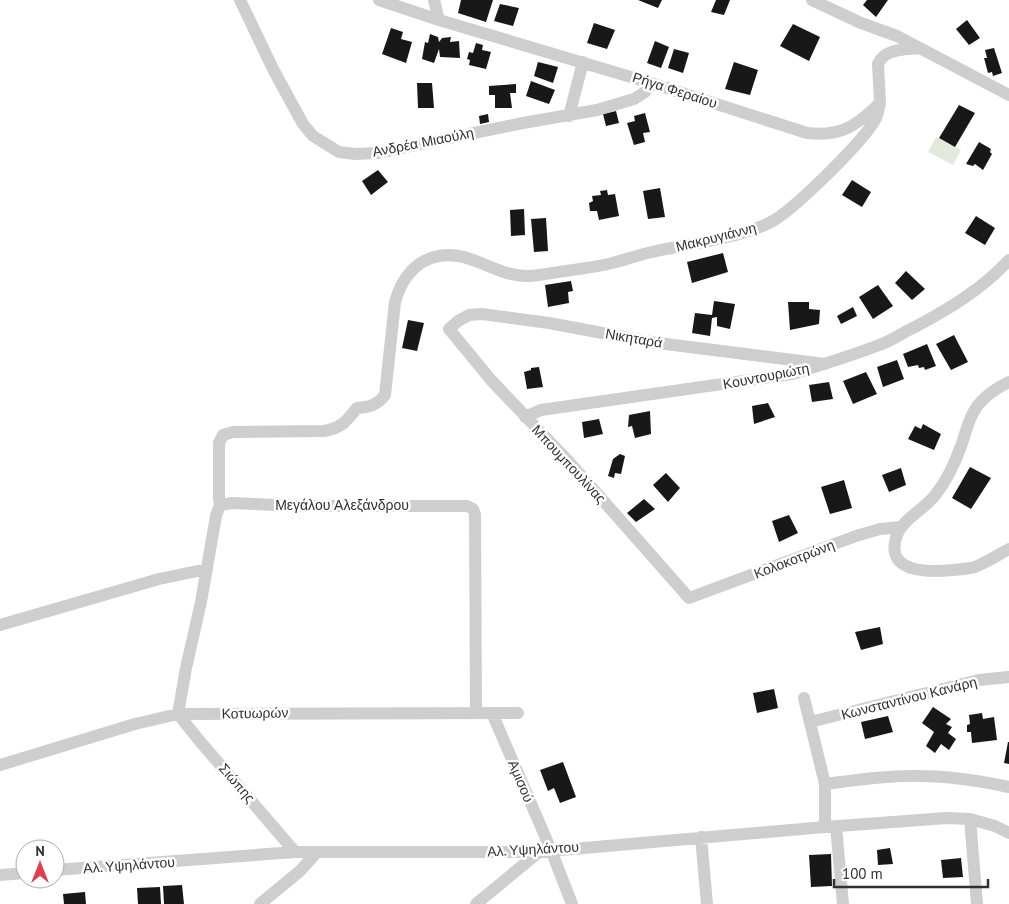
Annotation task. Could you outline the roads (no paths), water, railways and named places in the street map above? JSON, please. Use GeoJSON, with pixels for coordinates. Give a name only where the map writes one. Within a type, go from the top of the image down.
{"type":"FeatureCollection","features":[{"type":"Feature","properties":{"kind":"street","name":"Ανδρέα Μιαούλη"},"geometry":{"type":"LineString","coordinates":[[240,0],[274,71],[303,124],[313,136],[339,152],[377,153],[523,123],[569,116],[634,99],[645,92],[651,83]]}},
{"type":"Feature","properties":{"kind":"street","name":"Ρήγα Φεραίου"},"geometry":{"type":"LineString","coordinates":[[379,0],[807,133],[831,134],[848,128],[880,104]]}},
{"type":"Feature","properties":{"kind":"street"},"geometry":{"type":"LineString","coordinates":[[434,0],[439,20]]}},
{"type":"Feature","properties":{"kind":"street"},"geometry":{"type":"LineString","coordinates":[[812,0],[861,24],[897,36],[1009,95]]}},
{"type":"Feature","properties":{"kind":"street"},"geometry":{"type":"LineString","coordinates":[[880,104],[878,64],[881,58],[892,52],[920,48]]}},
{"type":"Feature","properties":{"kind":"street"},"geometry":{"type":"LineString","coordinates":[[569,116],[583,62]]}},
{"type":"Feature","properties":{"kind":"street","name":"Μακρυγιάννη"},"geometry":{"type":"LineString","coordinates":[[220,505],[219,443],[224,435],[233,432],[324,431],[336,429],[357,408],[370,407],[380,402],[385,395],[395,302],[399,288],[414,268],[424,261],[437,256],[447,255],[468,257],[501,271],[526,276],[609,264],[649,253],[746,232],[771,223],[789,210],[838,163],[866,132],[876,118],[880,104]]}},
{"type":"Feature","properties":{"kind":"street","name":"Κουντουριώτη"},"geometry":{"type":"LineString","coordinates":[[525,417],[541,410],[792,374],[825,364],[880,345],[944,311],[996,274],[1009,260]]}},
{"type":"Feature","properties":{"kind":"street","name":"Νικηταρά"},"geometry":{"type":"LineString","coordinates":[[449,329],[469,315],[482,314],[549,323],[650,342],[825,364]]}},
{"type":"Feature","properties":{"kind":"street","name":"Μπουμπουλίνας"},"geometry":{"type":"LineString","coordinates":[[449,329],[525,417],[570,463],[689,598]]}},
{"type":"Feature","properties":{"kind":"street"},"geometry":{"type":"LineString","coordinates":[[1009,382],[977,405],[953,465],[936,494],[927,505],[911,516],[901,527],[895,542],[896,556],[900,562],[907,567],[932,571],[974,568],[1009,549]]}},
{"type":"Feature","properties":{"kind":"street","name":"Μεγάλου Αλεξάνδρου"},"geometry":{"type":"LineString","coordinates":[[220,505],[232,503],[297,506],[467,506],[472,509],[475,515],[476,712]]}},
{"type":"Feature","properties":{"kind":"street"},"geometry":{"type":"LineString","coordinates":[[178,714],[216,516],[220,505]]}},
{"type":"Feature","properties":{"kind":"street","name":"Κολοκοτρώνη"},"geometry":{"type":"LineString","coordinates":[[689,598],[856,536],[880,529],[901,527]]}},
{"type":"Feature","properties":{"kind":"street"},"geometry":{"type":"LineString","coordinates":[[0,626],[159,579],[207,569]]}},
{"type":"Feature","properties":{"kind":"street","name":"Κωνσταντίνου Κανάρη"},"geometry":{"type":"LineString","coordinates":[[810,722],[979,680],[1009,677]]}},
{"type":"Feature","properties":{"kind":"street"},"geometry":{"type":"LineString","coordinates":[[804,698],[825,784],[843,904]]}},
{"type":"Feature","properties":{"kind":"street","name":"Αμισού"},"geometry":{"type":"LineString","coordinates":[[492,713],[545,851],[572,904]]}},
{"type":"Feature","properties":{"kind":"street","name":"Κοτυωρών"},"geometry":{"type":"LineString","coordinates":[[0,765],[135,724],[178,714],[518,713]]}},
{"type":"Feature","properties":{"kind":"street","name":"Σιώπης"},"geometry":{"type":"LineString","coordinates":[[178,714],[295,852]]}},
{"type":"Feature","properties":{"kind":"street"},"geometry":{"type":"LineString","coordinates":[[825,784],[892,776],[921,776],[951,777],[1009,787]]}},
{"type":"Feature","properties":{"kind":"street","name":"Αλ. Υψηλάντου"},"geometry":{"type":"LineString","coordinates":[[65,869],[295,852],[545,851],[831,826],[947,818],[970,819],[995,826],[1009,833]]}},
{"type":"Feature","properties":{"kind":"street"},"geometry":{"type":"LineString","coordinates":[[970,819],[977,904]]}},
{"type":"Feature","properties":{"kind":"street"},"geometry":{"type":"LineString","coordinates":[[701,837],[708,904]]}},
{"type":"Feature","properties":{"kind":"street"},"geometry":{"type":"LineString","coordinates":[[476,904],[545,851]]}},
{"type":"Feature","properties":{"kind":"street"},"geometry":{"type":"LineString","coordinates":[[260,904],[300,872],[317,852]]}},
{"type":"Feature","properties":{"kind":"street"},"geometry":{"type":"LineString","coordinates":[[0,875],[15,874]]}}]}
